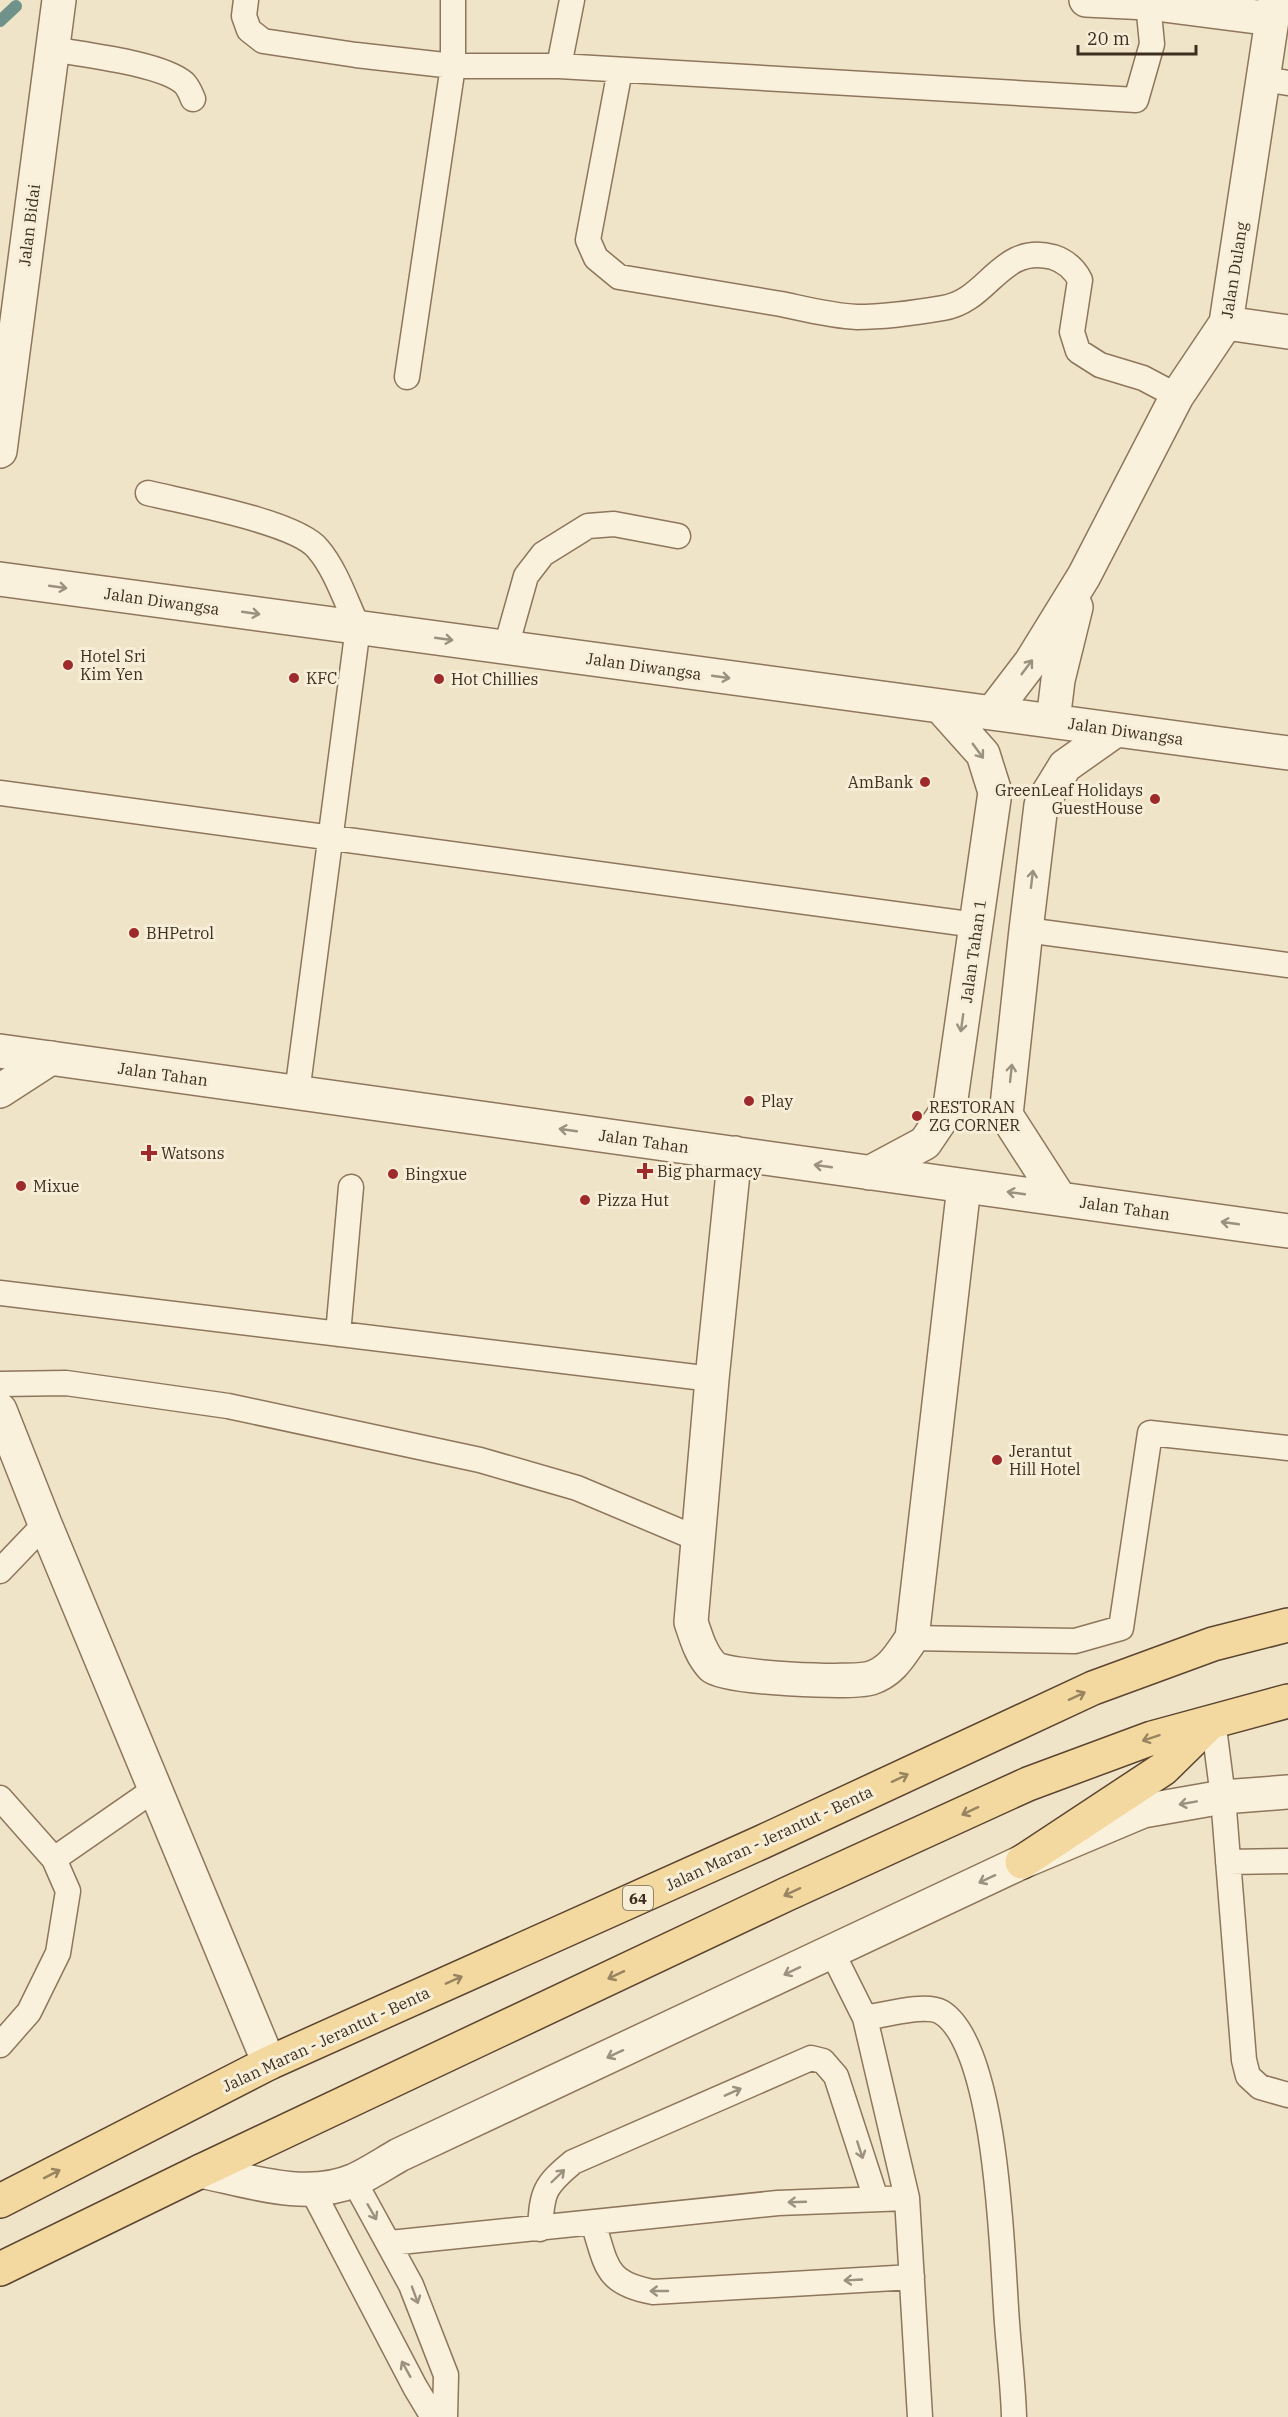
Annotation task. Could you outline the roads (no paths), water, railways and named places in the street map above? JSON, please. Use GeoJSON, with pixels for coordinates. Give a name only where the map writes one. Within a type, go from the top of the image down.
{"type":"FeatureCollection","features":[{"type":"Feature","properties":{"kind":"main road","name":"Jalan Maran - Jerantut - Benta"},"geometry":{"type":"LineString","coordinates":[[0,2201],[269,2063],[762,1842],[1093,1688],[1213,1644],[1288,1625]]}},
{"type":"Feature","properties":{"kind":"main road"},"geometry":{"type":"LineString","coordinates":[[0,2269],[776,1899],[1028,1784],[1152,1738],[1288,1701]]}},
{"type":"Feature","properties":{"kind":"main road"},"geometry":{"type":"LineString","coordinates":[[1022,1862],[1163,1769],[1214,1720]]}},
{"type":"Feature","properties":{"kind":"street","name":"Jalan Bidai"},"geometry":{"type":"LineString","coordinates":[[0,451],[59,0]]}},
{"type":"Feature","properties":{"kind":"street"},"geometry":{"type":"LineString","coordinates":[[1086,0],[1273,10]]}},
{"type":"Feature","properties":{"kind":"street","name":"Jalan Dulang"},"geometry":{"type":"LineString","coordinates":[[992,713],[1031,662],[1084,576],[1177,396],[1227,323],[1276,81],[1273,10]]}},
{"type":"Feature","properties":{"kind":"street"},"geometry":{"type":"LineString","coordinates":[[1227,323],[1288,332]]}},
{"type":"Feature","properties":{"kind":"street","name":"Jalan Dulang"},"geometry":{"type":"LineString","coordinates":[[1053,722],[1058,680],[1084,576]]}},
{"type":"Feature","properties":{"kind":"street","name":"Jalan Diwangsa"},"geometry":{"type":"LineString","coordinates":[[0,579],[1288,753]]}},
{"type":"Feature","properties":{"kind":"street","name":"Jalan Tahan 1"},"geometry":{"type":"LineString","coordinates":[[869,1173],[925,1143],[950,1106],[995,792],[983,754],[940,706]]}},
{"type":"Feature","properties":{"kind":"street"},"geometry":{"type":"LineString","coordinates":[[1060,1199],[1006,1115],[1026,930],[1041,805],[1065,766],[1116,730]]}},
{"type":"Feature","properties":{"kind":"street","name":"Jalan Tahan"},"geometry":{"type":"LineString","coordinates":[[0,1051],[1288,1231]]}},
{"type":"Feature","properties":{"kind":"street"},"geometry":{"type":"LineString","coordinates":[[0,1091],[51,1059]]}},
{"type":"Feature","properties":{"kind":"street"},"geometry":{"type":"LineString","coordinates":[[735,1154],[712,1379],[691,1622],[699,1646],[714,1668],[733,1674],[843,1681],[870,1678],[894,1666],[912,1638],[964,1186]]}},
{"type":"Feature","properties":{"kind":"street"},"geometry":{"type":"LineString","coordinates":[[0,1410],[45,1524],[269,2063]]}},
{"type":"Feature","properties":{"kind":"street"},"geometry":{"type":"LineString","coordinates":[[201,2172],[268,2185],[312,2190],[354,2181],[399,2155],[1022,1862],[1143,1811],[1223,1797],[1288,1792]]}},
{"type":"Feature","properties":{"kind":"lane"},"geometry":{"type":"LineString","coordinates":[[246,0],[244,16],[249,30],[263,40],[356,55],[453,66],[559,66],[1136,100],[1152,44],[1149,3]]}},
{"type":"Feature","properties":{"kind":"lane"},"geometry":{"type":"LineString","coordinates":[[407,376],[453,66],[453,0]]}},
{"type":"Feature","properties":{"kind":"lane"},"geometry":{"type":"LineString","coordinates":[[559,66],[572,0]]}},
{"type":"Feature","properties":{"kind":"lane"},"geometry":{"type":"LineString","coordinates":[[52,49],[165,73],[186,84],[194,99]]}},
{"type":"Feature","properties":{"kind":"lane"},"geometry":{"type":"LineString","coordinates":[[620,70],[588,240],[596,258],[619,277],[855,317],[898,316],[950,307],[973,296],[1002,267],[1023,256],[1048,256],[1061,260],[1072,268],[1080,280],[1072,332],[1078,351],[1100,365],[1143,378],[1177,396]]}},
{"type":"Feature","properties":{"kind":"lane"},"geometry":{"type":"LineString","coordinates":[[148,493],[251,518],[298,533],[318,548],[333,573],[358,627],[297,1093]]}},
{"type":"Feature","properties":{"kind":"lane"},"geometry":{"type":"LineString","coordinates":[[506,647],[526,576],[543,554],[588,526],[614,524],[678,536]]}},
{"type":"Feature","properties":{"kind":"lane"},"geometry":{"type":"LineString","coordinates":[[0,793],[976,925]]}},
{"type":"Feature","properties":{"kind":"lane"},"geometry":{"type":"LineString","coordinates":[[1026,930],[1288,966]]}},
{"type":"Feature","properties":{"kind":"lane"},"geometry":{"type":"LineString","coordinates":[[338,1334],[351,1187]]}},
{"type":"Feature","properties":{"kind":"lane"},"geometry":{"type":"LineString","coordinates":[[0,1293],[712,1379]]}},
{"type":"Feature","properties":{"kind":"lane"},"geometry":{"type":"LineString","coordinates":[[0,1384],[66,1383],[228,1406],[480,1460],[578,1488],[698,1539]]}},
{"type":"Feature","properties":{"kind":"lane"},"geometry":{"type":"LineString","coordinates":[[912,1638],[1076,1641],[1121,1628],[1150,1433],[1288,1448]]}},
{"type":"Feature","properties":{"kind":"lane"},"geometry":{"type":"LineString","coordinates":[[0,1571],[45,1524]]}},
{"type":"Feature","properties":{"kind":"lane"},"geometry":{"type":"LineString","coordinates":[[1214,1720],[1223,1797],[1244,2060],[1248,2076],[1260,2087],[1288,2095]]}},
{"type":"Feature","properties":{"kind":"lane"},"geometry":{"type":"LineString","coordinates":[[54,1859],[155,1789]]}},
{"type":"Feature","properties":{"kind":"lane"},"geometry":{"type":"LineString","coordinates":[[0,1798],[54,1859],[68,1891],[58,1953],[29,2012],[0,2045]]}},
{"type":"Feature","properties":{"kind":"lane"},"geometry":{"type":"LineString","coordinates":[[1228,1862],[1288,1861]]}},
{"type":"Feature","properties":{"kind":"lane"},"geometry":{"type":"LineString","coordinates":[[832,1952],[865,2018],[907,2198],[920,2417]]}},
{"type":"Feature","properties":{"kind":"lane"},"geometry":{"type":"LineString","coordinates":[[865,2018],[931,2007],[944,2014],[960,2032],[980,2081],[992,2140],[1014,2417]]}},
{"type":"Feature","properties":{"kind":"lane"},"geometry":{"type":"LineString","coordinates":[[540,2229],[542,2197],[553,2179],[573,2162],[811,2058],[823,2061],[836,2076],[876,2199]]}},
{"type":"Feature","properties":{"kind":"lane"},"geometry":{"type":"LineString","coordinates":[[354,2181],[411,2285],[446,2375],[445,2417]]}},
{"type":"Feature","properties":{"kind":"lane"},"geometry":{"type":"LineString","coordinates":[[312,2190],[415,2386],[430,2412],[438,2417]]}},
{"type":"Feature","properties":{"kind":"lane"},"geometry":{"type":"LineString","coordinates":[[390,2243],[778,2203],[907,2198]]}},
{"type":"Feature","properties":{"kind":"lane"},"geometry":{"type":"LineString","coordinates":[[593,2223],[608,2267],[615,2278],[636,2289],[653,2292],[912,2277]]}},
{"type":"Feature","properties":{"kind":"waterway"},"geometry":{"type":"LineString","coordinates":[[0,21],[16,6]]}},
{"type":"Feature","properties":{"kind":"place","name":"Hotel Sri Kim Yen"},"geometry":{"type":"Point","coordinates":[68,665]}},
{"type":"Feature","properties":{"kind":"place","name":"KFC"},"geometry":{"type":"Point","coordinates":[294,678]}},
{"type":"Feature","properties":{"kind":"place","name":"Hot Chillies"},"geometry":{"type":"Point","coordinates":[439,679]}},
{"type":"Feature","properties":{"kind":"place","name":"AmBank"},"geometry":{"type":"Point","coordinates":[925,782]}},
{"type":"Feature","properties":{"kind":"place","name":"GreenLeaf Holidays GuestHouse"},"geometry":{"type":"Point","coordinates":[1155,799]}},
{"type":"Feature","properties":{"kind":"place","name":"BHPetrol"},"geometry":{"type":"Point","coordinates":[134,933]}},
{"type":"Feature","properties":{"kind":"place","name":"Play"},"geometry":{"type":"Point","coordinates":[749,1101]}},
{"type":"Feature","properties":{"kind":"place","name":"RESTORAN ZG CORNER"},"geometry":{"type":"Point","coordinates":[917,1116]}},
{"type":"Feature","properties":{"kind":"place","name":"Watsons"},"geometry":{"type":"Point","coordinates":[149,1153]}},
{"type":"Feature","properties":{"kind":"place","name":"Big pharmacy"},"geometry":{"type":"Point","coordinates":[645,1171]}},
{"type":"Feature","properties":{"kind":"place","name":"Bingxue"},"geometry":{"type":"Point","coordinates":[393,1174]}},
{"type":"Feature","properties":{"kind":"place","name":"Mixue"},"geometry":{"type":"Point","coordinates":[21,1186]}},
{"type":"Feature","properties":{"kind":"place","name":"Pizza Hut"},"geometry":{"type":"Point","coordinates":[585,1200]}},
{"type":"Feature","properties":{"kind":"place","name":"Jerantut Hill Hotel"},"geometry":{"type":"Point","coordinates":[997,1460]}}]}
